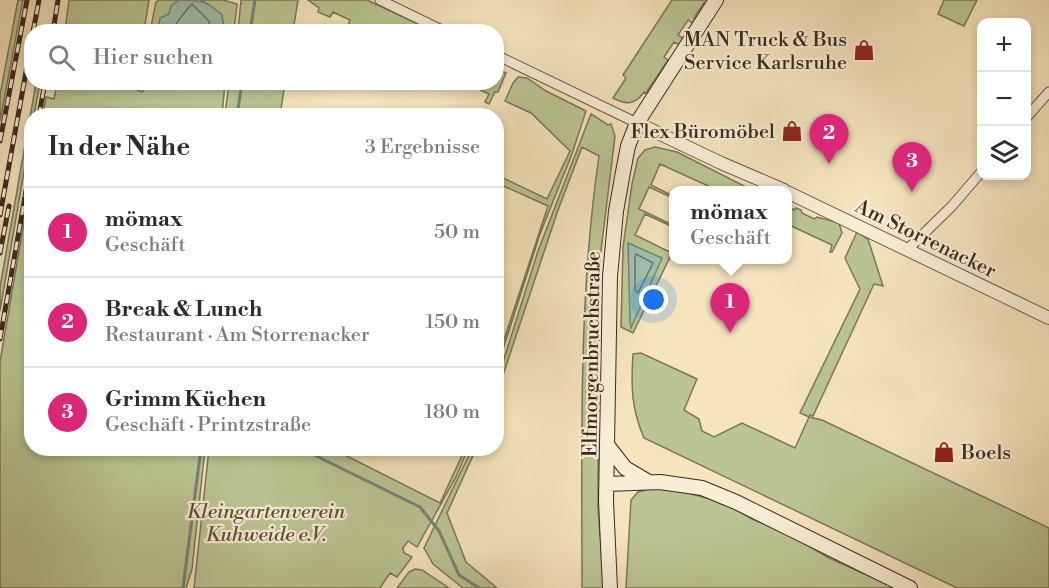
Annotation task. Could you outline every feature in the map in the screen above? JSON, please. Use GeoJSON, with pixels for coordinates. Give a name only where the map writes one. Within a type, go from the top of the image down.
{"type":"FeatureCollection","features":[{"type":"Feature","properties":{"kind":"main road","name":"Elfmorgenbruchstraße"},"geometry":{"type":"LineString","coordinates":[[610,588],[607,484],[612,253],[624,166],[628,146],[638,123],[716,0]]}},
{"type":"Feature","properties":{"kind":"main road"},"geometry":{"type":"LineString","coordinates":[[608,446],[621,465],[649,482]]}},
{"type":"Feature","properties":{"kind":"main road"},"geometry":{"type":"LineString","coordinates":[[607,484],[649,482],[687,485],[716,493],[910,588]]}},
{"type":"Feature","properties":{"kind":"street"},"geometry":{"type":"LineString","coordinates":[[380,0],[430,24]]}},
{"type":"Feature","properties":{"kind":"street"},"geometry":{"type":"LineString","coordinates":[[504,59],[638,123]]}},
{"type":"Feature","properties":{"kind":"street"},"geometry":{"type":"LineString","coordinates":[[1031,112],[1049,92]]}},
{"type":"Feature","properties":{"kind":"street","name":"Am Storrenacker"},"geometry":{"type":"LineString","coordinates":[[638,123],[774,186]]}},
{"type":"Feature","properties":{"kind":"street"},"geometry":{"type":"LineString","coordinates":[[907,250],[952,206],[977,176]]}},
{"type":"Feature","properties":{"kind":"street","name":"Am Storrenacker"},"geometry":{"type":"LineString","coordinates":[[792,194],[1049,318]]}},
{"type":"Feature","properties":{"kind":"green space"},"geometry":{"type":"Polygon","coordinates":[[[18,0],[23,0],[0,121],[0,95],[18,0]]]}},
{"type":"Feature","properties":{"kind":"green space"},"geometry":{"type":"Polygon","coordinates":[[[69,0],[149,0],[145,24],[66,24],[69,0]]]}},
{"type":"Feature","properties":{"kind":"green space"},"geometry":{"type":"Polygon","coordinates":[[[180,0],[169,14],[160,19],[159,24],[152,24],[156,2],[180,0]]]}},
{"type":"Feature","properties":{"kind":"green space"},"geometry":{"type":"Polygon","coordinates":[[[201,0],[223,0],[237,4],[235,24],[223,24],[222,15],[201,0]]]}},
{"type":"Feature","properties":{"kind":"green space"},"geometry":{"type":"Polygon","coordinates":[[[241,0],[298,0],[294,24],[239,24],[241,0]]]}},
{"type":"Feature","properties":{"kind":"green space"},"geometry":{"type":"Polygon","coordinates":[[[308,0],[367,0],[418,24],[349,24],[350,20],[333,12],[330,17],[318,12],[319,8],[308,0]]]}},
{"type":"Feature","properties":{"kind":"green space"},"geometry":{"type":"Polygon","coordinates":[[[672,0],[710,0],[707,4],[704,3],[694,18],[697,20],[694,24],[688,20],[678,35],[684,39],[680,45],[674,42],[664,57],[668,60],[646,93],[644,92],[630,102],[622,102],[613,98],[626,78],[623,75],[672,0]]]}},
{"type":"Feature","properties":{"kind":"green space"},"geometry":{"type":"Polygon","coordinates":[[[944,0],[977,0],[964,26],[938,14],[944,0]]]}},
{"type":"Feature","properties":{"kind":"green space"},"geometry":{"type":"Polygon","coordinates":[[[518,77],[527,78],[546,91],[586,111],[572,154],[540,234],[504,346],[504,340],[548,206],[504,186],[504,178],[547,199],[570,151],[531,113],[505,101],[518,77]]]}},
{"type":"Feature","properties":{"kind":"green space"},"geometry":{"type":"Polygon","coordinates":[[[35,90],[39,90],[35,108],[32,108],[35,90]]]}},
{"type":"Feature","properties":{"kind":"green space"},"geometry":{"type":"Polygon","coordinates":[[[56,90],[137,90],[142,92],[143,90],[224,90],[223,108],[44,108],[46,97],[54,99],[56,90]]]}},
{"type":"Feature","properties":{"kind":"green space"},"geometry":{"type":"Polygon","coordinates":[[[228,90],[284,90],[281,108],[226,108],[228,90]]]}},
{"type":"Feature","properties":{"kind":"green space"},"geometry":{"type":"Polygon","coordinates":[[[481,90],[499,90],[495,92],[489,104],[485,102],[489,94],[481,90]]]}},
{"type":"Feature","properties":{"kind":"green space"},"geometry":{"type":"Polygon","coordinates":[[[591,114],[608,125],[611,124],[615,136],[599,267],[598,508],[604,588],[582,588],[584,318],[592,210],[599,156],[582,147],[558,210],[504,372],[504,359],[538,251],[591,114]]]}},
{"type":"Feature","properties":{"kind":"green space"},"geometry":{"type":"Polygon","coordinates":[[[655,147],[677,152],[744,186],[708,186],[660,164],[651,185],[669,194],[669,196],[649,187],[639,209],[669,225],[645,214],[635,235],[669,252],[669,259],[633,333],[621,327],[623,247],[632,184],[638,158],[645,150],[655,147]]]}},
{"type":"Feature","properties":{"kind":"green space"},"geometry":{"type":"Polygon","coordinates":[[[24,151],[24,172],[0,311],[0,287],[24,151]]]}},
{"type":"Feature","properties":{"kind":"green space"},"geometry":{"type":"Polygon","coordinates":[[[792,209],[801,210],[802,213],[814,219],[817,217],[839,223],[842,233],[830,252],[832,245],[792,226],[792,209]]]}},
{"type":"Feature","properties":{"kind":"green space"},"geometry":{"type":"Polygon","coordinates":[[[24,222],[24,456],[204,456],[192,569],[186,588],[0,588],[0,362],[24,222]]]}},
{"type":"Feature","properties":{"kind":"green space"},"geometry":{"type":"Polygon","coordinates":[[[857,232],[868,239],[883,286],[874,284],[813,416],[809,417],[800,413],[860,289],[845,258],[857,232]]]}},
{"type":"Feature","properties":{"kind":"green space"},"geometry":{"type":"Polygon","coordinates":[[[641,353],[697,379],[684,410],[699,419],[702,431],[714,437],[742,423],[795,448],[809,417],[822,420],[1049,528],[1049,588],[957,588],[644,438],[633,396],[633,354],[641,353]]]}},
{"type":"Feature","properties":{"kind":"green space","name":"Kleingartenverein Kuhweide e.V."},"geometry":{"type":"Polygon","coordinates":[[[208,456],[347,456],[440,503],[462,456],[465,456],[456,477],[417,547],[408,541],[403,548],[404,553],[412,557],[397,577],[390,573],[380,588],[194,588],[208,456]]]}},
{"type":"Feature","properties":{"kind":"green space"},"geometry":{"type":"Polygon","coordinates":[[[469,456],[473,456],[447,513],[466,562],[497,588],[463,588],[433,564],[424,548],[469,456]]]}},
{"type":"Feature","properties":{"kind":"green space"},"geometry":{"type":"Polygon","coordinates":[[[653,488],[677,490],[725,503],[829,558],[896,588],[626,588],[631,500],[638,492],[653,488]]]}},
{"type":"Feature","properties":{"kind":"green space"},"geometry":{"type":"Polygon","coordinates":[[[415,569],[422,570],[449,588],[397,588],[409,572],[415,569]]]}},
{"type":"Feature","properties":{"kind":"water"},"geometry":{"type":"Polygon","coordinates":[[[179,0],[207,4],[222,15],[223,24],[159,24],[160,18],[169,14],[171,6],[179,0]]]}},
{"type":"Feature","properties":{"kind":"water"},"geometry":{"type":"Polygon","coordinates":[[[628,243],[662,258],[631,328],[630,322],[628,243]]]}},
{"type":"Feature","properties":{"kind":"waterway"},"geometry":{"type":"LineString","coordinates":[[251,24],[255,0]]}},
{"type":"Feature","properties":{"kind":"waterway"},"geometry":{"type":"LineString","coordinates":[[238,108],[241,90]]}},
{"type":"Feature","properties":{"kind":"waterway"},"geometry":{"type":"LineString","coordinates":[[183,588],[200,456]]}},
{"type":"Feature","properties":{"kind":"waterway"},"geometry":{"type":"LineString","coordinates":[[316,456],[420,507],[439,531],[459,575],[479,588]]}},
{"type":"Feature","properties":{"kind":"railway"},"geometry":{"type":"LineString","coordinates":[[0,141],[27,0]]}},
{"type":"Feature","properties":{"kind":"railway"},"geometry":{"type":"LineString","coordinates":[[34,24],[39,0]]}},
{"type":"Feature","properties":{"kind":"railway"},"geometry":{"type":"LineString","coordinates":[[54,24],[58,0]]}},
{"type":"Feature","properties":{"kind":"railway"},"geometry":{"type":"LineString","coordinates":[[0,215],[24,83]]}},
{"type":"Feature","properties":{"kind":"railway"},"geometry":{"type":"LineString","coordinates":[[40,108],[44,90]]}},
{"type":"Feature","properties":{"kind":"railway"},"geometry":{"type":"LineString","coordinates":[[0,339],[24,202]]}},
{"type":"Feature","properties":{"kind":"railway"},"geometry":{"type":"LineString","coordinates":[[0,253],[9,206]]}},
{"type":"Feature","properties":{"kind":"place","name":"MAN Truck & Bus Service Karlsruhe"},"geometry":{"type":"Point","coordinates":[864,50]}},
{"type":"Feature","properties":{"kind":"place","name":"Flex Büromöbel"},"geometry":{"type":"Point","coordinates":[792,131]}},
{"type":"Feature","properties":{"kind":"place","name":"Break & Lunch"},"geometry":{"type":"Point","coordinates":[829,164]}},
{"type":"Feature","properties":{"kind":"place","name":"Grimm Küchen"},"geometry":{"type":"Point","coordinates":[912,192]}},
{"type":"Feature","properties":{"kind":"place","name":"mömax"},"geometry":{"type":"Point","coordinates":[730,333]}},
{"type":"Feature","properties":{"kind":"place","name":"Boels"},"geometry":{"type":"Point","coordinates":[944,452]}}]}
